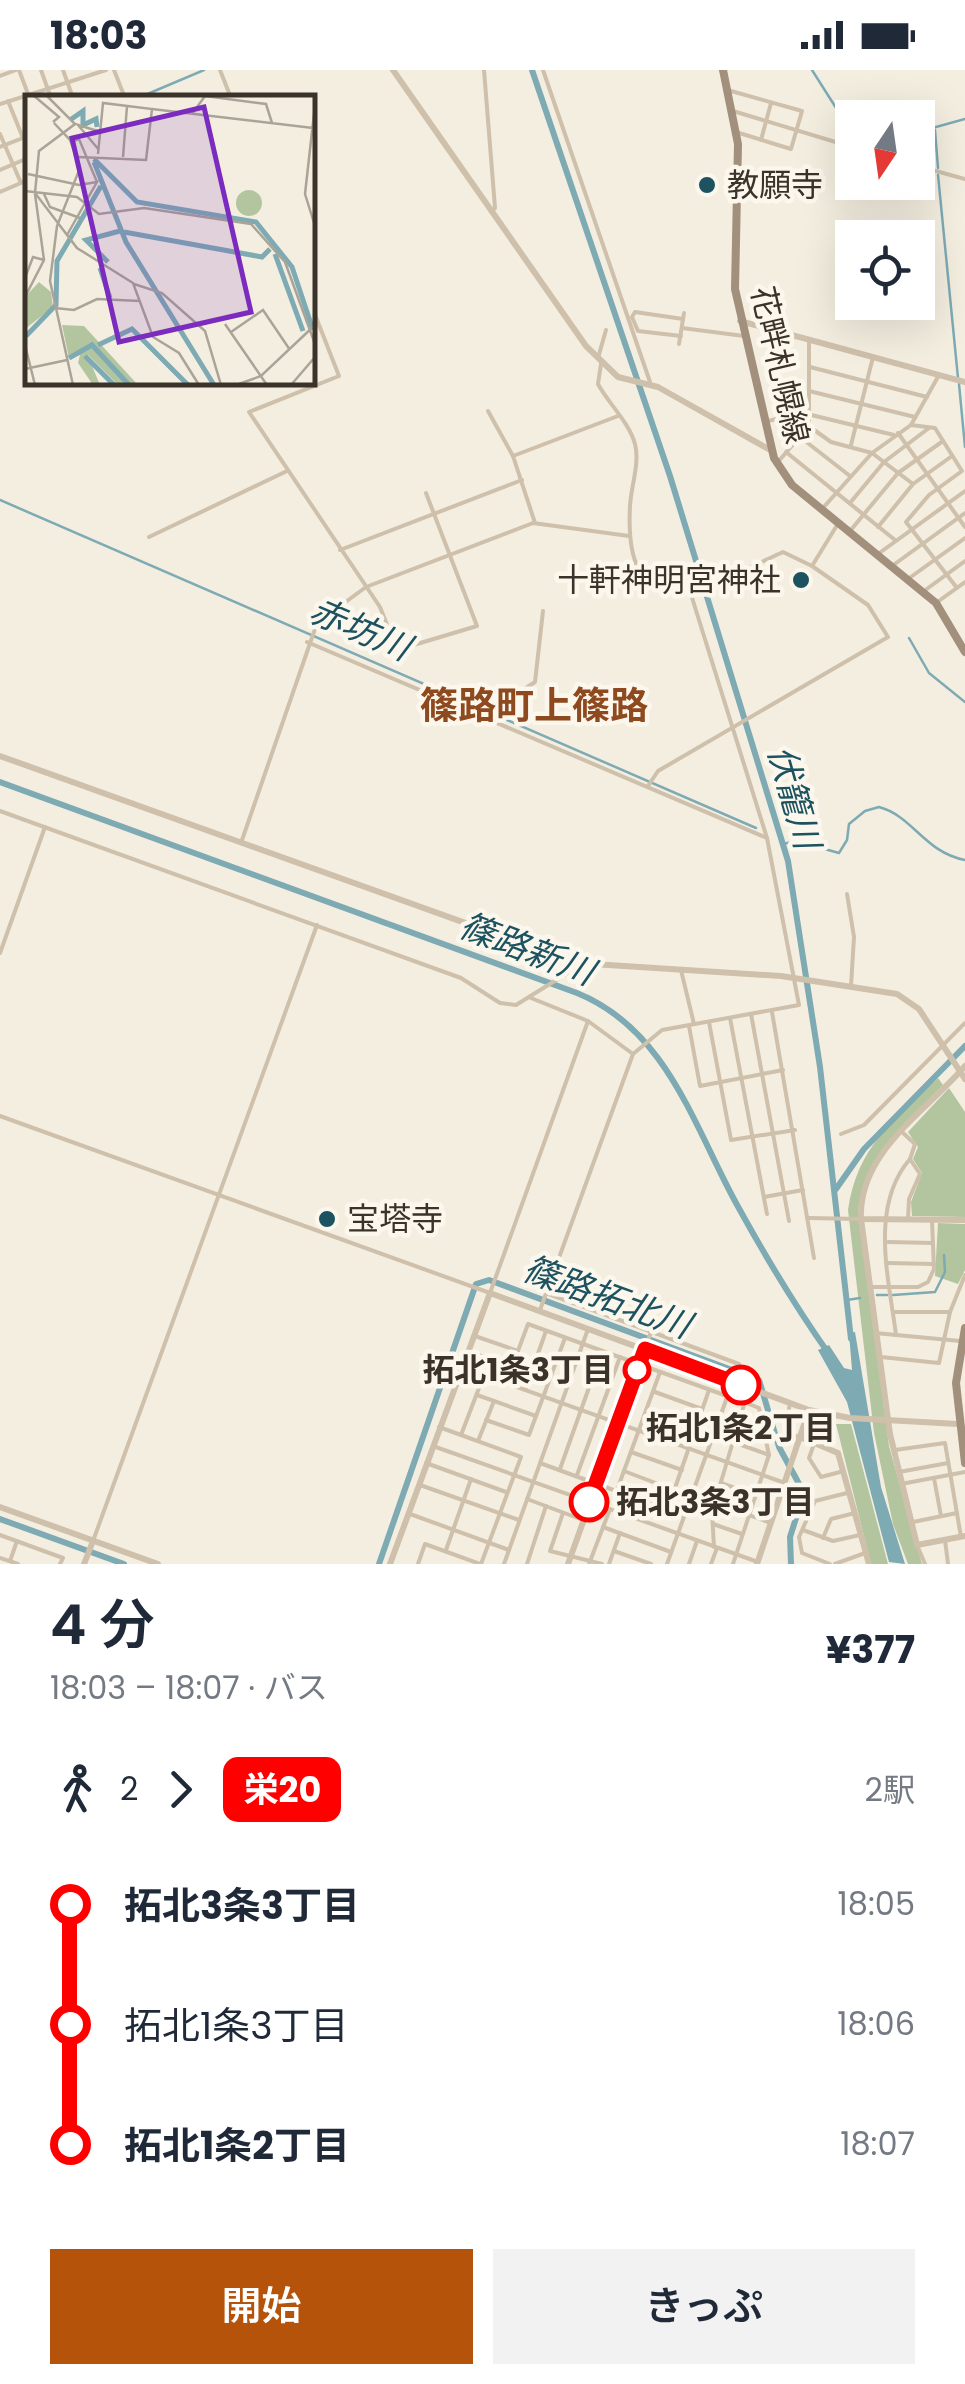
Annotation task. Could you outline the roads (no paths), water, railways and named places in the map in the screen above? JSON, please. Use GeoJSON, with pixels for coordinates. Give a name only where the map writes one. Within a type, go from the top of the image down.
{"type":"FeatureCollection","features":[{"type":"Feature","properties":{"kind":"main road","name":"花畔札幌線"},"geometry":{"type":"LineString","coordinates":[[722,70],[736,132],[733,271],[740,321],[776,464],[792,484],[936,603],[965,652]]}},
{"type":"Feature","properties":{"kind":"main road"},"geometry":{"type":"LineString","coordinates":[[965,1328],[961,1425],[965,1464]]}},
{"type":"Feature","properties":{"kind":"street"},"geometry":{"type":"LineString","coordinates":[[0,76],[17,70],[27,95]]}},
{"type":"Feature","properties":{"kind":"street"},"geometry":{"type":"LineString","coordinates":[[41,70],[50,95]]}},
{"type":"Feature","properties":{"kind":"street"},"geometry":{"type":"LineString","coordinates":[[63,70],[72,95]]}},
{"type":"Feature","properties":{"kind":"street"},"geometry":{"type":"LineString","coordinates":[[30,95],[85,73],[106,70]]}},
{"type":"Feature","properties":{"kind":"street"},"geometry":{"type":"LineString","coordinates":[[114,70],[124,95]]}},
{"type":"Feature","properties":{"kind":"street"},"geometry":{"type":"LineString","coordinates":[[220,70],[230,95]]}},
{"type":"Feature","properties":{"kind":"street"},"geometry":{"type":"LineString","coordinates":[[393,70],[600,360],[626,380],[649,384],[772,451]]}},
{"type":"Feature","properties":{"kind":"street"},"geometry":{"type":"LineString","coordinates":[[484,70],[495,208],[491,212]]}},
{"type":"Feature","properties":{"kind":"street"},"geometry":{"type":"LineString","coordinates":[[543,70],[649,384]]}},
{"type":"Feature","properties":{"kind":"street"},"geometry":{"type":"LineString","coordinates":[[728,90],[802,112],[791,149],[736,132]]}},
{"type":"Feature","properties":{"kind":"street"},"geometry":{"type":"LineString","coordinates":[[0,104],[25,97]]}},
{"type":"Feature","properties":{"kind":"street"},"geometry":{"type":"LineString","coordinates":[[2,146],[25,137],[8,102]]}},
{"type":"Feature","properties":{"kind":"street"},"geometry":{"type":"LineString","coordinates":[[761,140],[772,103]]}},
{"type":"Feature","properties":{"kind":"street"},"geometry":{"type":"LineString","coordinates":[[732,110],[835,142]]}},
{"type":"Feature","properties":{"kind":"street"},"geometry":{"type":"LineString","coordinates":[[0,134],[20,183]]}},
{"type":"Feature","properties":{"kind":"street"},"geometry":{"type":"LineString","coordinates":[[0,170],[25,159]]}},
{"type":"Feature","properties":{"kind":"street"},"geometry":{"type":"LineString","coordinates":[[935,171],[965,180]]}},
{"type":"Feature","properties":{"kind":"street"},"geometry":{"type":"LineString","coordinates":[[0,192],[25,181]]}},
{"type":"Feature","properties":{"kind":"street"},"geometry":{"type":"LineString","coordinates":[[679,344],[684,316],[635,312],[632,317],[638,331],[680,336]]}},
{"type":"Feature","properties":{"kind":"street"},"geometry":{"type":"LineString","coordinates":[[315,314],[340,376],[249,412],[366,587],[396,650],[477,626],[426,493]]}},
{"type":"Feature","properties":{"kind":"street"},"geometry":{"type":"LineString","coordinates":[[740,321],[965,382]]}},
{"type":"Feature","properties":{"kind":"street"},"geometry":{"type":"LineString","coordinates":[[682,328],[744,336]]}},
{"type":"Feature","properties":{"kind":"street"},"geometry":{"type":"LineString","coordinates":[[606,330],[598,384],[636,452],[629,536],[632,564],[650,584],[665,590],[691,588],[782,552],[812,566],[868,605],[888,637],[735,726],[650,783]]}},
{"type":"Feature","properties":{"kind":"street"},"geometry":{"type":"LineString","coordinates":[[776,464],[809,426],[809,339]]}},
{"type":"Feature","properties":{"kind":"street"},"geometry":{"type":"LineString","coordinates":[[850,447],[873,357]]}},
{"type":"Feature","properties":{"kind":"street"},"geometry":{"type":"LineString","coordinates":[[809,367],[927,397]]}},
{"type":"Feature","properties":{"kind":"street"},"geometry":{"type":"LineString","coordinates":[[822,509],[872,453],[911,425],[940,375]]}},
{"type":"Feature","properties":{"kind":"street"},"geometry":{"type":"LineString","coordinates":[[809,391],[915,417]]}},
{"type":"Feature","properties":{"kind":"street"},"geometry":{"type":"LineString","coordinates":[[488,411],[513,456],[535,523]]}},
{"type":"Feature","properties":{"kind":"street"},"geometry":{"type":"LineString","coordinates":[[764,422],[809,414],[896,434],[965,526]]}},
{"type":"Feature","properties":{"kind":"street"},"geometry":{"type":"LineString","coordinates":[[513,456],[618,416]]}},
{"type":"Feature","properties":{"kind":"street"},"geometry":{"type":"LineString","coordinates":[[911,425],[929,428],[943,441],[962,471],[938,488],[906,522],[957,588]]}},
{"type":"Feature","properties":{"kind":"street"},"geometry":{"type":"LineString","coordinates":[[809,426],[831,442],[872,453],[914,484]]}},
{"type":"Feature","properties":{"kind":"street"},"geometry":{"type":"LineString","coordinates":[[849,504],[884,462],[929,428]]}},
{"type":"Feature","properties":{"kind":"street"},"geometry":{"type":"LineString","coordinates":[[800,437],[850,476]]}},
{"type":"Feature","properties":{"kind":"street"},"geometry":{"type":"LineString","coordinates":[[850,531],[898,473],[943,441]]}},
{"type":"Feature","properties":{"kind":"street"},"geometry":{"type":"LineString","coordinates":[[786,452],[895,540]]}},
{"type":"Feature","properties":{"kind":"street"},"geometry":{"type":"LineString","coordinates":[[878,527],[914,484],[952,456]]}},
{"type":"Feature","properties":{"kind":"street"},"geometry":{"type":"LineString","coordinates":[[149,538],[287,471]]}},
{"type":"Feature","properties":{"kind":"street"},"geometry":{"type":"LineString","coordinates":[[339,550],[522,480]]}},
{"type":"Feature","properties":{"kind":"street"},"geometry":{"type":"LineString","coordinates":[[878,554],[965,490]]}},
{"type":"Feature","properties":{"kind":"street"},"geometry":{"type":"LineString","coordinates":[[892,566],[965,513]]}},
{"type":"Feature","properties":{"kind":"street"},"geometry":{"type":"LineString","coordinates":[[812,566],[839,522]]}},
{"type":"Feature","properties":{"kind":"street"},"geometry":{"type":"LineString","coordinates":[[241,843],[307,641],[312,631],[366,587],[535,523],[629,536]]}},
{"type":"Feature","properties":{"kind":"street"},"geometry":{"type":"LineString","coordinates":[[908,578],[965,538]]}},
{"type":"Feature","properties":{"kind":"street"},"geometry":{"type":"LineString","coordinates":[[924,592],[965,561]]}},
{"type":"Feature","properties":{"kind":"street"},"geometry":{"type":"LineString","coordinates":[[936,603],[965,582]]}},
{"type":"Feature","properties":{"kind":"street"},"geometry":{"type":"LineString","coordinates":[[541,1308],[635,1052],[661,1032],[799,1005],[767,838],[691,588]]}},
{"type":"Feature","properties":{"kind":"street"},"geometry":{"type":"LineString","coordinates":[[491,719],[494,710],[534,682],[543,611]]}},
{"type":"Feature","properties":{"kind":"street"},"geometry":{"type":"LineString","coordinates":[[307,641],[650,783],[767,838]]}},
{"type":"Feature","properties":{"kind":"street"},"geometry":{"type":"LineString","coordinates":[[0,756],[575,967],[795,978],[908,999],[963,1072],[902,1132],[868,1174],[861,1219],[897,1472],[925,1564]]}},
{"type":"Feature","properties":{"kind":"street"},"geometry":{"type":"LineString","coordinates":[[0,811],[461,978],[509,1006],[532,996],[575,967]]}},
{"type":"Feature","properties":{"kind":"street"},"geometry":{"type":"LineString","coordinates":[[0,953],[45,827]]}},
{"type":"Feature","properties":{"kind":"street"},"geometry":{"type":"LineString","coordinates":[[847,894],[854,940],[851,986]]}},
{"type":"Feature","properties":{"kind":"street"},"geometry":{"type":"LineString","coordinates":[[84,1564],[317,925]]}},
{"type":"Feature","properties":{"kind":"street"},"geometry":{"type":"LineString","coordinates":[[681,970],[700,1086],[784,1070]]}},
{"type":"Feature","properties":{"kind":"street"},"geometry":{"type":"LineString","coordinates":[[532,996],[588,1020],[635,1052]]}},
{"type":"Feature","properties":{"kind":"street"},"geometry":{"type":"LineString","coordinates":[[772,1011],[814,1258]]}},
{"type":"Feature","properties":{"kind":"street"},"geometry":{"type":"LineString","coordinates":[[751,1014],[790,1221]]}},
{"type":"Feature","properties":{"kind":"street"},"geometry":{"type":"LineString","coordinates":[[730,1018],[767,1214]]}},
{"type":"Feature","properties":{"kind":"street"},"geometry":{"type":"LineString","coordinates":[[390,1564],[588,1020]]}},
{"type":"Feature","properties":{"kind":"street"},"geometry":{"type":"LineString","coordinates":[[709,1022],[731,1140],[795,1130]]}},
{"type":"Feature","properties":{"kind":"street"},"geometry":{"type":"LineString","coordinates":[[840,1134],[864,1125],[965,1023]]}},
{"type":"Feature","properties":{"kind":"street"},"geometry":{"type":"LineString","coordinates":[[0,1116],[480,1290],[491,1290],[541,1308],[588,1329],[646,1346],[809,1410],[961,1425]]}},
{"type":"Feature","properties":{"kind":"street"},"geometry":{"type":"LineString","coordinates":[[896,1336],[886,1219],[894,1182],[915,1144],[902,1132]]}},
{"type":"Feature","properties":{"kind":"street"},"geometry":{"type":"LineString","coordinates":[[908,1220],[909,1199],[920,1180],[918,1168],[910,1159]]}},
{"type":"Feature","properties":{"kind":"street"},"geometry":{"type":"LineString","coordinates":[[764,1197],[805,1189]]}},
{"type":"Feature","properties":{"kind":"street"},"geometry":{"type":"LineString","coordinates":[[809,1218],[965,1220]]}},
{"type":"Feature","properties":{"kind":"street"},"geometry":{"type":"LineString","coordinates":[[870,1288],[924,1286],[933,1274],[932,1220]]}},
{"type":"Feature","properties":{"kind":"street"},"geometry":{"type":"LineString","coordinates":[[886,1242],[933,1242]]}},
{"type":"Feature","properties":{"kind":"street"},"geometry":{"type":"LineString","coordinates":[[887,1263],[934,1264]]}},
{"type":"Feature","properties":{"kind":"street"},"geometry":{"type":"LineString","coordinates":[[878,1357],[939,1363],[950,1312],[965,1275]]}},
{"type":"Feature","properties":{"kind":"street"},"geometry":{"type":"LineString","coordinates":[[546,1294],[738,1366],[667,1564]]}},
{"type":"Feature","properties":{"kind":"street"},"geometry":{"type":"LineString","coordinates":[[893,1312],[950,1312]]}},
{"type":"Feature","properties":{"kind":"street"},"geometry":{"type":"LineString","coordinates":[[506,1383],[528,1324],[727,1396]]}},
{"type":"Feature","properties":{"kind":"street"},"geometry":{"type":"LineString","coordinates":[[515,1564],[504,1562],[588,1329]]}},
{"type":"Feature","properties":{"kind":"street"},"geometry":{"type":"LineString","coordinates":[[525,1390],[546,1331]]}},
{"type":"Feature","properties":{"kind":"street"},"geometry":{"type":"LineString","coordinates":[[569,1560],[651,1333]]}},
{"type":"Feature","properties":{"kind":"street"},"geometry":{"type":"LineString","coordinates":[[875,1334],[963,1342]]}},
{"type":"Feature","properties":{"kind":"street"},"geometry":{"type":"LineString","coordinates":[[472,1335],[518,1351]]}},
{"type":"Feature","properties":{"kind":"street"},"geometry":{"type":"LineString","coordinates":[[486,1420],[529,1436],[565,1338]]}},
{"type":"Feature","properties":{"kind":"street"},"geometry":{"type":"LineString","coordinates":[[466,1350],[512,1367]]}},
{"type":"Feature","properties":{"kind":"street"},"geometry":{"type":"LineString","coordinates":[[559,1470],[602,1351]]}},
{"type":"Feature","properties":{"kind":"street"},"geometry":{"type":"LineString","coordinates":[[576,1477],[620,1358]]}},
{"type":"Feature","properties":{"kind":"street"},"geometry":{"type":"LineString","coordinates":[[461,1367],[785,1483]]}},
{"type":"Feature","properties":{"kind":"street"},"geometry":{"type":"LineString","coordinates":[[617,1491],[660,1372]]}},
{"type":"Feature","properties":{"kind":"street"},"geometry":{"type":"LineString","coordinates":[[462,1435],[484,1375]]}},
{"type":"Feature","properties":{"kind":"street"},"geometry":{"type":"LineString","coordinates":[[711,1564],[715,1502],[749,1388]]}},
{"type":"Feature","properties":{"kind":"street"},"geometry":{"type":"LineString","coordinates":[[667,1510],[709,1390]]}},
{"type":"Feature","properties":{"kind":"street"},"geometry":{"type":"LineString","coordinates":[[653,1391],[702,1408]]}},
{"type":"Feature","properties":{"kind":"street"},"geometry":{"type":"LineString","coordinates":[[476,1394],[536,1416]]}},
{"type":"Feature","properties":{"kind":"street"},"geometry":{"type":"LineString","coordinates":[[478,1442],[494,1401]]}},
{"type":"Feature","properties":{"kind":"street"},"geometry":{"type":"LineString","coordinates":[[732,1564],[769,1456],[759,1408],[744,1402]]}},
{"type":"Feature","properties":{"kind":"street"},"geometry":{"type":"LineString","coordinates":[[790,1403],[784,1432],[838,1453],[869,1564]]}},
{"type":"Feature","properties":{"kind":"street"},"geometry":{"type":"LineString","coordinates":[[432,1446],[759,1563],[809,1410]]}},
{"type":"Feature","properties":{"kind":"street"},"geometry":{"type":"LineString","coordinates":[[646,1411],[695,1428]]}},
{"type":"Feature","properties":{"kind":"street"},"geometry":{"type":"LineString","coordinates":[[738,1422],[765,1432]]}},
{"type":"Feature","properties":{"kind":"street"},"geometry":{"type":"LineString","coordinates":[[419,1564],[425,1544],[480,1564],[520,1456],[439,1427]]}},
{"type":"Feature","properties":{"kind":"street"},"geometry":{"type":"LineString","coordinates":[[733,1442],[769,1456]]}},
{"type":"Feature","properties":{"kind":"street"},"geometry":{"type":"LineString","coordinates":[[815,1442],[809,1458],[822,1477],[844,1471]]}},
{"type":"Feature","properties":{"kind":"street"},"geometry":{"type":"LineString","coordinates":[[893,1450],[945,1443],[963,1536],[917,1545]]}},
{"type":"Feature","properties":{"kind":"street"},"geometry":{"type":"LineString","coordinates":[[631,1452],[682,1470]]}},
{"type":"Feature","properties":{"kind":"street"},"geometry":{"type":"LineString","coordinates":[[426,1463],[508,1492]]}},
{"type":"Feature","properties":{"kind":"street"},"geometry":{"type":"LineString","coordinates":[[897,1472],[948,1463]]}},
{"type":"Feature","properties":{"kind":"street"},"geometry":{"type":"LineString","coordinates":[[540,1464],[684,1516]]}},
{"type":"Feature","properties":{"kind":"street"},"geometry":{"type":"LineString","coordinates":[[624,1472],[674,1490]]}},
{"type":"Feature","properties":{"kind":"street"},"geometry":{"type":"LineString","coordinates":[[900,1484],[965,1472]]}},
{"type":"Feature","properties":{"kind":"street"},"geometry":{"type":"LineString","coordinates":[[934,1478],[942,1516]]}},
{"type":"Feature","properties":{"kind":"street"},"geometry":{"type":"LineString","coordinates":[[445,1552],[471,1480]]}},
{"type":"Feature","properties":{"kind":"street"},"geometry":{"type":"LineString","coordinates":[[721,1483],[756,1496]]}},
{"type":"Feature","properties":{"kind":"street"},"geometry":{"type":"LineString","coordinates":[[419,1484],[519,1520]]}},
{"type":"Feature","properties":{"kind":"street"},"geometry":{"type":"LineString","coordinates":[[850,1492],[815,1501],[802,1530],[802,1554],[833,1564],[864,1553]]}},
{"type":"Feature","properties":{"kind":"street"},"geometry":{"type":"LineString","coordinates":[[527,1499],[583,1520]]}},
{"type":"Feature","properties":{"kind":"street"},"geometry":{"type":"LineString","coordinates":[[635,1518],[641,1500]]}},
{"type":"Feature","properties":{"kind":"street"},"geometry":{"type":"LineString","coordinates":[[715,1502],[771,1522]]}},
{"type":"Feature","properties":{"kind":"street"},"geometry":{"type":"LineString","coordinates":[[527,1564],[546,1506]]}},
{"type":"Feature","properties":{"kind":"street"},"geometry":{"type":"LineString","coordinates":[[0,1508],[90,1547],[158,1564]]}},
{"type":"Feature","properties":{"kind":"street"},"geometry":{"type":"LineString","coordinates":[[590,1563],[610,1509]]}},
{"type":"Feature","properties":{"kind":"street"},"geometry":{"type":"LineString","coordinates":[[564,1513],[550,1551],[569,1560],[606,1564],[620,1533]]}},
{"type":"Feature","properties":{"kind":"street"},"geometry":{"type":"LineString","coordinates":[[823,1538],[832,1519],[855,1513]]}},
{"type":"Feature","properties":{"kind":"street"},"geometry":{"type":"LineString","coordinates":[[910,1522],[958,1513]]}},
{"type":"Feature","properties":{"kind":"street"},"geometry":{"type":"LineString","coordinates":[[408,1514],[509,1550]]}},
{"type":"Feature","properties":{"kind":"street"},"geometry":{"type":"LineString","coordinates":[[713,1524],[743,1534]]}},
{"type":"Feature","properties":{"kind":"street"},"geometry":{"type":"LineString","coordinates":[[603,1527],[671,1552]]}},
{"type":"Feature","properties":{"kind":"street"},"geometry":{"type":"LineString","coordinates":[[802,1530],[833,1542],[860,1535]]}},
{"type":"Feature","properties":{"kind":"street"},"geometry":{"type":"LineString","coordinates":[[0,1535],[63,1558],[60,1564]]}},
{"type":"Feature","properties":{"kind":"street"},"geometry":{"type":"LineString","coordinates":[[946,1540],[948,1564]]}},
{"type":"Feature","properties":{"kind":"street"},"geometry":{"type":"LineString","coordinates":[[10,1561],[17,1541]]}},
{"type":"Feature","properties":{"kind":"street"},"geometry":{"type":"LineString","coordinates":[[690,1564],[697,1541]]}},
{"type":"Feature","properties":{"kind":"street"},"geometry":{"type":"LineString","coordinates":[[614,1550],[631,1561],[649,1564]]}},
{"type":"Feature","properties":{"kind":"street"},"geometry":{"type":"LineString","coordinates":[[0,1558],[18,1564]]}},
{"type":"Feature","properties":{"kind":"water"},"geometry":{"type":"Polygon","coordinates":[[[855,1332],[881,1487],[905,1564],[889,1562],[847,1402],[818,1350],[829,1345],[844,1368],[852,1370],[849,1333],[855,1332]]]}},
{"type":"Feature","properties":{"kind":"waterway"},"geometry":{"type":"LineString","coordinates":[[145,95],[204,70]]}},
{"type":"Feature","properties":{"kind":"waterway","name":"伏籠川"},"geometry":{"type":"LineString","coordinates":[[532,70],[670,476],[788,861],[820,1067],[851,1339]]}},
{"type":"Feature","properties":{"kind":"waterway"},"geometry":{"type":"LineString","coordinates":[[812,70],[835,106]]}},
{"type":"Feature","properties":{"kind":"waterway"},"geometry":{"type":"LineString","coordinates":[[935,127],[965,119]]}},
{"type":"Feature","properties":{"kind":"waterway"},"geometry":{"type":"LineString","coordinates":[[935,130],[938,168]]}},
{"type":"Feature","properties":{"kind":"waterway"},"geometry":{"type":"LineString","coordinates":[[938,175],[958,378]]}},
{"type":"Feature","properties":{"kind":"waterway"},"geometry":{"type":"LineString","coordinates":[[959,384],[965,447]]}},
{"type":"Feature","properties":{"kind":"waterway","name":"赤坊川"},"geometry":{"type":"LineString","coordinates":[[0,500],[756,828]]}},
{"type":"Feature","properties":{"kind":"waterway","name":"赤坊川"},"geometry":{"type":"LineString","coordinates":[[909,638],[929,673],[965,702]]}},
{"type":"Feature","properties":{"kind":"waterway","name":"篠路新川"},"geometry":{"type":"LineString","coordinates":[[0,782],[577,993],[608,1009],[655,1054],[674,1082],[736,1203],[829,1354]]}},
{"type":"Feature","properties":{"kind":"waterway","name":"赤坊川"},"geometry":{"type":"LineString","coordinates":[[783,844],[796,841],[839,853],[847,840],[849,824],[865,811],[879,807],[901,818],[939,850],[965,860]]}},
{"type":"Feature","properties":{"kind":"waterway"},"geometry":{"type":"LineString","coordinates":[[836,1189],[864,1149],[965,1046]]}},
{"type":"Feature","properties":{"kind":"waterway"},"geometry":{"type":"LineString","coordinates":[[893,1295],[935,1292],[945,1272],[944,1255]]}},
{"type":"Feature","properties":{"kind":"waterway","name":"篠路拓北川"},"geometry":{"type":"LineString","coordinates":[[379,1564],[476,1284],[489,1280],[759,1380],[779,1447],[804,1493],[790,1537],[791,1564]]}},
{"type":"Feature","properties":{"kind":"waterway"},"geometry":{"type":"LineString","coordinates":[[877,1295],[887,1295]]}},
{"type":"Feature","properties":{"kind":"waterway"},"geometry":{"type":"LineString","coordinates":[[847,1300],[860,1298]]}},
{"type":"Feature","properties":{"kind":"waterway","name":"篠路拓北川"},"geometry":{"type":"LineString","coordinates":[[0,1519],[124,1564]]}},
{"type":"Feature","properties":{"kind":"place","name":"教願寺"},"geometry":{"type":"Point","coordinates":[707,185]}},
{"type":"Feature","properties":{"kind":"place","name":"十軒神明宮神社"},"geometry":{"type":"Point","coordinates":[801,580]}},
{"type":"Feature","properties":{"kind":"place","name":"宝塔寺"},"geometry":{"type":"Point","coordinates":[327,1219]}},
{"type":"Feature","properties":{"kind":"place","name":"拓北1条3丁目"},"geometry":{"type":"Point","coordinates":[637,1370]}},
{"type":"Feature","properties":{"kind":"place","name":"拓北1条2丁目"},"geometry":{"type":"Point","coordinates":[741,1385]}},
{"type":"Feature","properties":{"kind":"place","name":"拓北3条3丁目"},"geometry":{"type":"Point","coordinates":[589,1502]}},
{"type":"Feature","properties":{"kind":"district","name":"篠路町上篠路"},"geometry":{"type":"Point","coordinates":[534,706]}}]}
